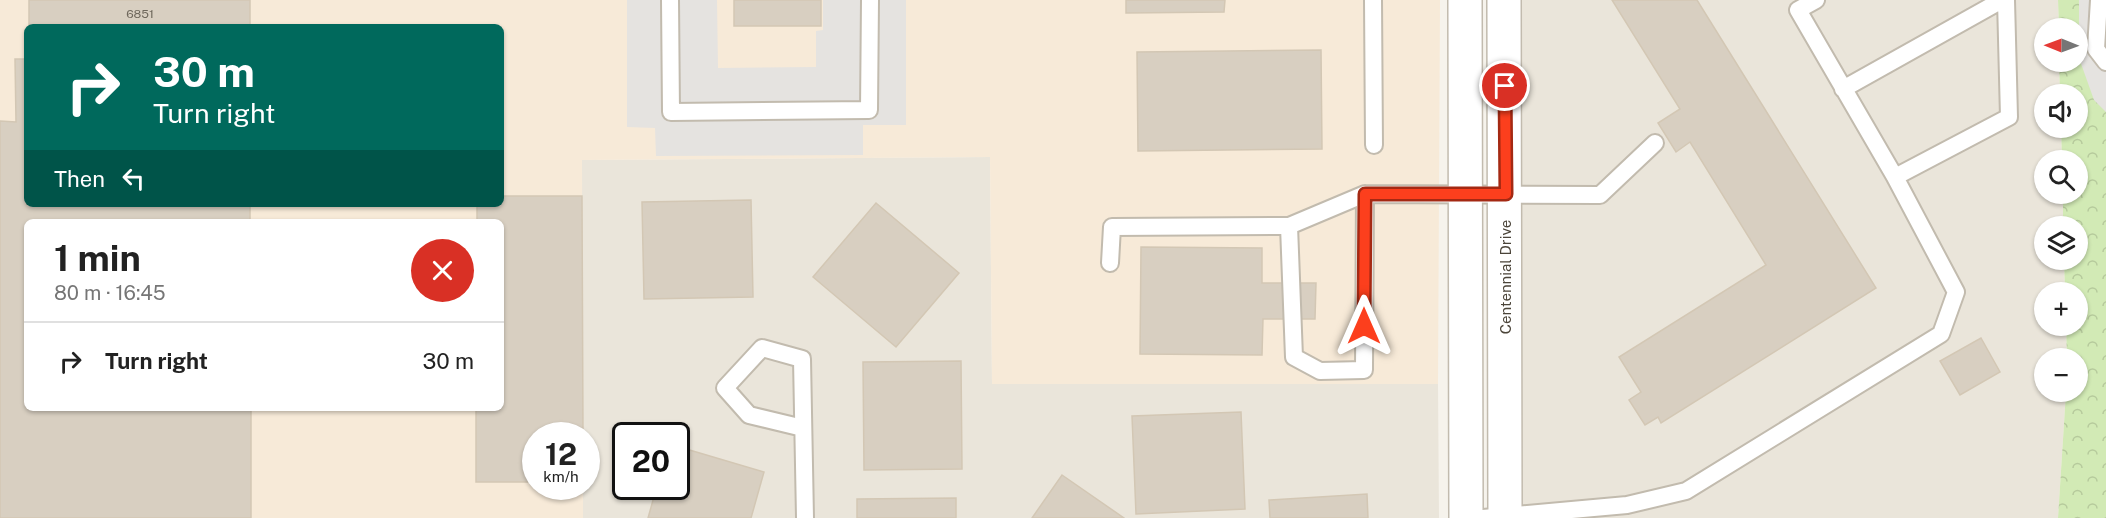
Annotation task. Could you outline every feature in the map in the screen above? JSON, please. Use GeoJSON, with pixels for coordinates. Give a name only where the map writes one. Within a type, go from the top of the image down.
{"type":"FeatureCollection","features":[{"type":"Feature","properties":{"kind":"street"},"geometry":{"type":"LineString","coordinates":[[1465,0],[1466,518]]}},
{"type":"Feature","properties":{"kind":"street","name":"Centennial Drive"},"geometry":{"type":"LineString","coordinates":[[1498,517],[1506,194],[1504,0]]}},
{"type":"Feature","properties":{"kind":"lane"},"geometry":{"type":"LineString","coordinates":[[670,0],[671,112],[869,110],[870,0]]}},
{"type":"Feature","properties":{"kind":"lane"},"geometry":{"type":"LineString","coordinates":[[1373,0],[1374,145]]}},
{"type":"Feature","properties":{"kind":"lane"},"geometry":{"type":"LineString","coordinates":[[1498,517],[1627,505],[1686,491],[1941,334],[1956,291],[1895,177],[1798,10],[1816,0]]}},
{"type":"Feature","properties":{"kind":"lane"},"geometry":{"type":"LineString","coordinates":[[1843,89],[2004,0],[2009,117],[1895,177]]}},
{"type":"Feature","properties":{"kind":"lane"},"geometry":{"type":"LineString","coordinates":[[2099,0],[2096,49],[2106,62]]}},
{"type":"Feature","properties":{"kind":"lane"},"geometry":{"type":"LineString","coordinates":[[1110,263],[1112,227],[1288,226],[1365,194],[1600,195],[1655,143]]}},
{"type":"Feature","properties":{"kind":"lane"},"geometry":{"type":"LineString","coordinates":[[1288,226],[1294,357],[1320,371],[1364,370],[1365,194]]}},
{"type":"Feature","properties":{"kind":"lane"},"geometry":{"type":"LineString","coordinates":[[803,428],[749,415],[725,388],[762,348],[802,359],[805,518]]}},
{"type":"Feature","properties":{"kind":"shaded area"},"geometry":{"type":"Polygon","coordinates":[[[0,0],[1440,0],[1438,384],[992,384],[990,157],[582,160],[583,422],[522,422],[522,500],[583,500],[583,518],[0,518],[0,0]]]}},
{"type":"Feature","properties":{"kind":"shaded area"},"geometry":{"type":"Polygon","coordinates":[[[627,0],[717,0],[718,68],[816,67],[816,31],[823,30],[823,0],[906,0],[906,125],[863,125],[863,155],[656,156],[655,128],[627,127],[627,0]]]}},
{"type":"Feature","properties":{"kind":"shaded area"},"geometry":{"type":"Polygon","coordinates":[[[1520,0],[2058,0],[2059,18],[2034,18],[2034,72],[2059,72],[2060,84],[2034,84],[2034,138],[2061,138],[2062,150],[2034,150],[2034,204],[2063,204],[2063,216],[2034,216],[2034,270],[2064,270],[2065,282],[2034,282],[2034,336],[2066,336],[2067,348],[2034,348],[2034,402],[2065,402],[2058,518],[1521,518],[1520,0]]]}},
{"type":"Feature","properties":{"kind":"shaded area"},"geometry":{"type":"Polygon","coordinates":[[[2079,0],[2106,0],[2106,112],[2094,100],[2084,72],[2088,72],[2088,18],[2079,18],[2079,0]]]}},
{"type":"Feature","properties":{"kind":"shaded area"},"geometry":{"type":"Polygon","coordinates":[[[990,157],[992,384],[1438,384],[1439,518],[583,518],[583,500],[600,500],[600,422],[583,422],[581,160],[990,157]]]}},
{"type":"Feature","properties":{"kind":"green space"},"geometry":{"type":"Polygon","coordinates":[[[2058,0],[2106,0],[2106,518],[2058,518],[2065,402],[2088,402],[2088,348],[2067,348],[2066,336],[2088,336],[2088,282],[2065,282],[2064,270],[2088,270],[2088,216],[2063,216],[2063,204],[2088,204],[2088,150],[2062,150],[2061,138],[2088,138],[2088,84],[2060,84],[2059,72],[2088,72],[2088,18],[2059,18],[2058,0]]]}},
{"type":"Feature","properties":{"kind":"building"},"geometry":{"type":"Polygon","coordinates":[[[29,0],[250,0],[250,24],[29,24],[29,0]]]}},
{"type":"Feature","properties":{"kind":"building"},"geometry":{"type":"Polygon","coordinates":[[[734,0],[821,0],[821,26],[734,26],[734,0]]]}},
{"type":"Feature","properties":{"kind":"building"},"geometry":{"type":"Polygon","coordinates":[[[1126,0],[1225,0],[1224,12],[1126,13],[1126,0]]]}},
{"type":"Feature","properties":{"kind":"building"},"geometry":{"type":"Polygon","coordinates":[[[1612,0],[1697,0],[1876,288],[1661,423],[1658,417],[1645,425],[1629,400],[1641,392],[1619,357],[1766,265],[1690,142],[1676,152],[1658,123],[1680,109],[1612,0]]]}},
{"type":"Feature","properties":{"kind":"building"},"geometry":{"type":"Polygon","coordinates":[[[1321,50],[1322,149],[1138,151],[1137,52],[1321,50]]]}},
{"type":"Feature","properties":{"kind":"building"},"geometry":{"type":"Polygon","coordinates":[[[15,59],[24,59],[24,207],[250,207],[250,219],[24,219],[24,411],[251,411],[251,518],[0,518],[0,121],[16,122],[15,59]]]}},
{"type":"Feature","properties":{"kind":"building"},"geometry":{"type":"Polygon","coordinates":[[[504,196],[582,196],[583,422],[522,422],[522,482],[476,482],[476,411],[504,411],[504,219],[477,219],[477,207],[504,207],[504,196]]]}},
{"type":"Feature","properties":{"kind":"building"},"geometry":{"type":"Polygon","coordinates":[[[751,200],[753,297],[644,299],[642,202],[751,200]]]}},
{"type":"Feature","properties":{"kind":"building"},"geometry":{"type":"Polygon","coordinates":[[[876,203],[959,273],[896,347],[813,277],[876,203]]]}},
{"type":"Feature","properties":{"kind":"building"},"geometry":{"type":"Polygon","coordinates":[[[1141,247],[1262,248],[1262,283],[1316,283],[1315,319],[1263,319],[1262,355],[1140,354],[1141,247]]]}},
{"type":"Feature","properties":{"kind":"building"},"geometry":{"type":"Polygon","coordinates":[[[1981,338],[2000,372],[1960,395],[1940,361],[1981,338]]]}},
{"type":"Feature","properties":{"kind":"building"},"geometry":{"type":"Polygon","coordinates":[[[961,361],[962,469],[864,470],[863,362],[961,361]]]}},
{"type":"Feature","properties":{"kind":"building"},"geometry":{"type":"Polygon","coordinates":[[[1241,412],[1245,509],[1136,514],[1132,416],[1241,412]]]}},
{"type":"Feature","properties":{"kind":"building"},"geometry":{"type":"Polygon","coordinates":[[[690,450],[764,472],[751,518],[648,518],[653,500],[690,500],[690,450]]]}},
{"type":"Feature","properties":{"kind":"building"},"geometry":{"type":"Polygon","coordinates":[[[1062,475],[1124,518],[1032,518],[1062,475]]]}},
{"type":"Feature","properties":{"kind":"building"},"geometry":{"type":"Polygon","coordinates":[[[1367,494],[1368,518],[1270,518],[1269,500],[1367,494]]]}},
{"type":"Feature","properties":{"kind":"building"},"geometry":{"type":"Polygon","coordinates":[[[956,498],[956,518],[857,518],[857,499],[956,498]]]}},
{"type":"Feature","properties":{"kind":"route"},"geometry":{"type":"LineString","coordinates":[[1364,326],[1365,194],[1506,194],[1505,86]]}}]}
